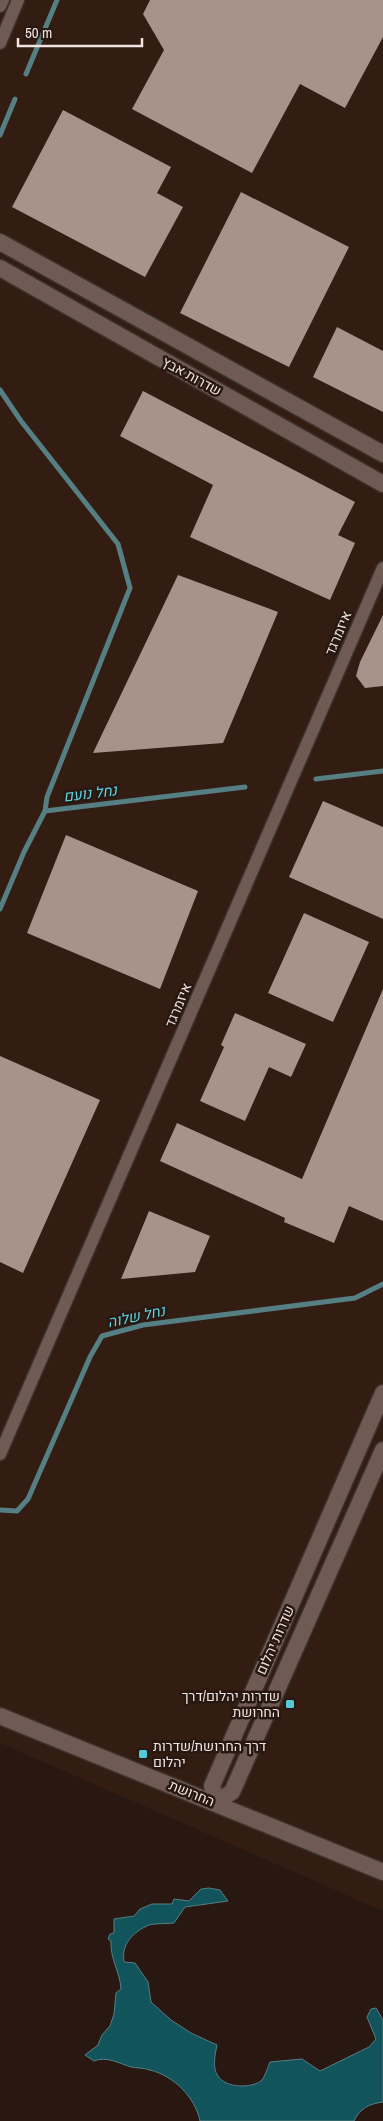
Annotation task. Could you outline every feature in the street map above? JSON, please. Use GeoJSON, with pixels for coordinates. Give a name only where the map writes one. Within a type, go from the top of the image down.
{"type":"FeatureCollection","features":[{"type":"Feature","properties":{"kind":"street"},"geometry":{"type":"LineString","coordinates":[[0,6],[3,0]]}},
{"type":"Feature","properties":{"kind":"street"},"geometry":{"type":"LineString","coordinates":[[0,43],[18,0]]}},
{"type":"Feature","properties":{"kind":"street","name":"שדרות אבץ"},"geometry":{"type":"LineString","coordinates":[[0,242],[383,454]]}},
{"type":"Feature","properties":{"kind":"street","name":"שדרות אבץ"},"geometry":{"type":"LineString","coordinates":[[0,268],[383,484]]}},
{"type":"Feature","properties":{"kind":"street","name":"איזמרגד"},"geometry":{"type":"LineString","coordinates":[[0,1454],[383,568]]}},
{"type":"Feature","properties":{"kind":"street","name":"שדרות יהלום"},"geometry":{"type":"LineString","coordinates":[[383,1393],[212,1786],[216,1802],[232,1792],[383,1450]]}},
{"type":"Feature","properties":{"kind":"street","name":"החרושת"},"geometry":{"type":"LineString","coordinates":[[0,1716],[216,1802],[383,1872]]}},
{"type":"Feature","properties":{"kind":"shaded area"},"geometry":{"type":"Polygon","coordinates":[[[0,0],[383,0],[383,1911],[0,1743],[0,0]]]}},
{"type":"Feature","properties":{"kind":"water"},"geometry":{"type":"Polygon","coordinates":[[[201,1889],[220,1890],[228,1901],[185,1907],[174,1923],[149,1925],[133,1935],[126,1944],[124,1962],[135,1963],[148,1982],[151,2002],[171,2020],[191,2033],[217,2045],[216,2073],[226,2083],[239,2086],[252,2085],[262,2080],[270,2062],[302,2059],[320,2071],[369,2047],[376,2039],[367,2017],[371,2009],[376,2008],[383,2020],[383,2102],[366,2107],[354,2121],[200,2121],[188,2096],[175,2082],[167,2077],[143,2068],[131,2067],[103,2059],[94,2061],[85,2055],[98,2045],[102,2035],[110,2026],[114,2014],[116,1993],[121,1989],[112,1954],[111,1941],[108,1939],[110,1934],[114,1933],[114,1919],[134,1916],[140,1909],[152,1904],[172,1904],[174,1899],[189,1901],[201,1889]]]}},
{"type":"Feature","properties":{"kind":"building"},"geometry":{"type":"Polygon","coordinates":[[[150,0],[383,0],[383,37],[345,108],[300,84],[252,173],[132,109],[164,50],[143,14],[150,0]]]}},
{"type":"Feature","properties":{"kind":"building"},"geometry":{"type":"Polygon","coordinates":[[[63,110],[171,167],[157,193],[183,207],[145,277],[12,207],[63,110]]]}},
{"type":"Feature","properties":{"kind":"building"},"geometry":{"type":"Polygon","coordinates":[[[241,192],[349,247],[289,367],[180,313],[241,192]]]}},
{"type":"Feature","properties":{"kind":"building"},"geometry":{"type":"Polygon","coordinates":[[[337,327],[383,351],[383,412],[313,377],[337,327]]]}},
{"type":"Feature","properties":{"kind":"building"},"geometry":{"type":"Polygon","coordinates":[[[143,391],[355,502],[338,535],[355,543],[330,600],[190,537],[213,485],[120,436],[143,391]]]}},
{"type":"Feature","properties":{"kind":"building"},"geometry":{"type":"Polygon","coordinates":[[[178,575],[278,612],[223,743],[93,753],[178,575]]]}},
{"type":"Feature","properties":{"kind":"building"},"geometry":{"type":"Polygon","coordinates":[[[383,615],[383,686],[365,688],[356,676],[360,662],[383,615]]]}},
{"type":"Feature","properties":{"kind":"building"},"geometry":{"type":"Polygon","coordinates":[[[323,801],[383,827],[383,919],[289,877],[323,801]]]}},
{"type":"Feature","properties":{"kind":"building"},"geometry":{"type":"Polygon","coordinates":[[[66,835],[198,891],[160,989],[27,933],[66,835]]]}},
{"type":"Feature","properties":{"kind":"building"},"geometry":{"type":"Polygon","coordinates":[[[304,913],[369,942],[333,1022],[268,993],[304,913]]]}},
{"type":"Feature","properties":{"kind":"building"},"geometry":{"type":"Polygon","coordinates":[[[383,989],[383,1221],[349,1206],[334,1243],[284,1222],[285,1218],[160,1161],[177,1123],[302,1179],[383,989]]]}},
{"type":"Feature","properties":{"kind":"building"},"geometry":{"type":"Polygon","coordinates":[[[235,1013],[306,1044],[291,1077],[269,1067],[245,1121],[200,1101],[224,1047],[221,1045],[235,1013]]]}},
{"type":"Feature","properties":{"kind":"building"},"geometry":{"type":"Polygon","coordinates":[[[0,1056],[100,1100],[23,1273],[0,1262],[0,1056]]]}},
{"type":"Feature","properties":{"kind":"building"},"geometry":{"type":"Polygon","coordinates":[[[149,1211],[210,1236],[195,1272],[121,1279],[149,1211]]]}},
{"type":"Feature","properties":{"kind":"waterway"},"geometry":{"type":"LineString","coordinates":[[26,74],[57,0]]}},
{"type":"Feature","properties":{"kind":"waterway"},"geometry":{"type":"LineString","coordinates":[[0,135],[15,99]]}},
{"type":"Feature","properties":{"kind":"waterway"},"geometry":{"type":"LineString","coordinates":[[0,390],[21,421],[118,544],[130,588],[47,797],[45,811]]}},
{"type":"Feature","properties":{"kind":"waterway","name":"נחל נועם"},"geometry":{"type":"LineString","coordinates":[[316,779],[383,771]]}},
{"type":"Feature","properties":{"kind":"waterway","name":"נחל נועם"},"geometry":{"type":"LineString","coordinates":[[0,909],[24,852],[45,811],[245,787]]}},
{"type":"Feature","properties":{"kind":"waterway","name":"נחל שלוה"},"geometry":{"type":"LineString","coordinates":[[1,1510],[17,1511],[28,1499],[90,1357],[102,1336],[143,1325],[355,1298],[383,1284]]}},
{"type":"Feature","properties":{"kind":"place","name":"שדרות יהלום/דרך החרושת"},"geometry":{"type":"Point","coordinates":[290,1704]}},
{"type":"Feature","properties":{"kind":"place","name":"דרך החרושת/שדרות יהלום"},"geometry":{"type":"Point","coordinates":[143,1754]}}]}
